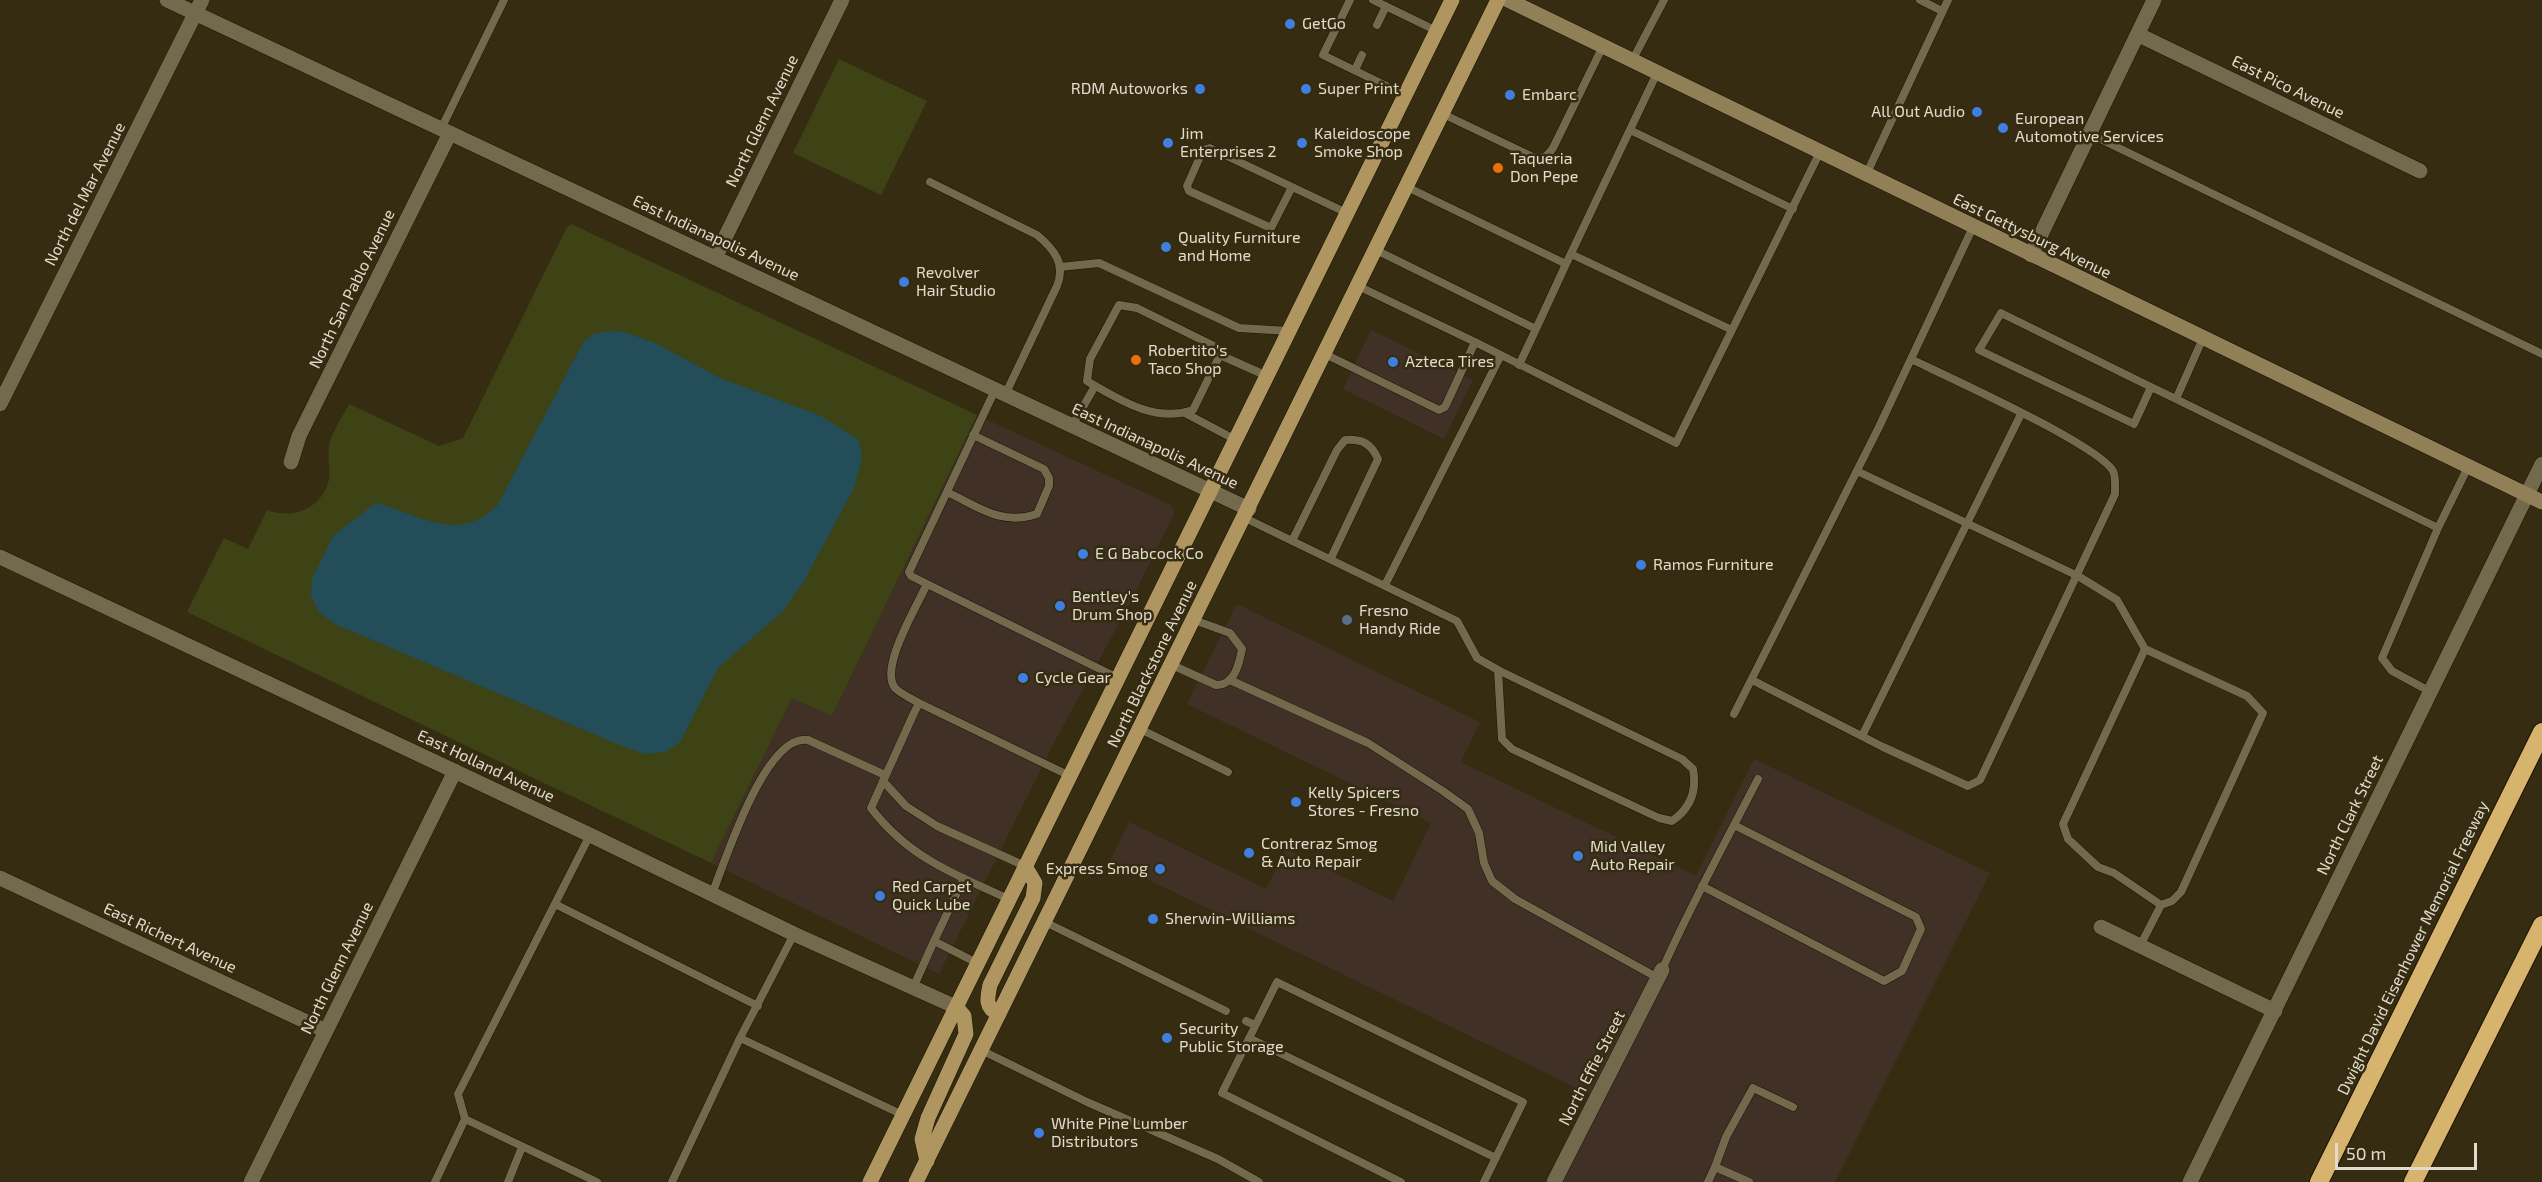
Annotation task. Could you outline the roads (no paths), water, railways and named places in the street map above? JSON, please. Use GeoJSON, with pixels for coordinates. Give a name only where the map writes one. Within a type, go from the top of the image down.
{"type":"FeatureCollection","features":[{"type":"Feature","properties":{"kind":"highway","name":"Dwight David Eisenhower Memorial Freeway"},"geometry":{"type":"LineString","coordinates":[[2319,1182],[2542,732]]}},
{"type":"Feature","properties":{"kind":"highway"},"geometry":{"type":"LineString","coordinates":[[2414,1182],[2542,925]]}},
{"type":"Feature","properties":{"kind":"main road","name":"North Blackstone Avenue"},"geometry":{"type":"LineString","coordinates":[[870,1182],[1452,0]]}},
{"type":"Feature","properties":{"kind":"main road","name":"North Blackstone Avenue"},"geometry":{"type":"LineString","coordinates":[[916,1182],[1247,514],[1498,0]]}},
{"type":"Feature","properties":{"kind":"main road"},"geometry":{"type":"LineString","coordinates":[[999,1014],[991,1011],[987,1001],[990,985],[1033,898],[1035,883],[1025,866]]}},
{"type":"Feature","properties":{"kind":"main road"},"geometry":{"type":"LineString","coordinates":[[927,1161],[922,1139],[928,1118],[966,1034],[964,1016],[956,1007]]}},
{"type":"Feature","properties":{"kind":"street","name":"East Indianapolis Avenue"},"geometry":{"type":"LineString","coordinates":[[167,0],[199,7],[446,131],[1210,491],[1247,514]]}},
{"type":"Feature","properties":{"kind":"street","name":"North Glenn Avenue"},"geometry":{"type":"LineString","coordinates":[[715,258],[842,0]]}},
{"type":"Feature","properties":{"kind":"street","name":"East Gettysburg Avenue"},"geometry":{"type":"LineString","coordinates":[[1508,0],[2542,502]]}},
{"type":"Feature","properties":{"kind":"street"},"geometry":{"type":"LineString","coordinates":[[2031,255],[2139,35],[2150,2]]}},
{"type":"Feature","properties":{"kind":"street","name":"North del Mar Avenue"},"geometry":{"type":"LineString","coordinates":[[0,404],[199,7]]}},
{"type":"Feature","properties":{"kind":"street","name":"East Pico Avenue"},"geometry":{"type":"LineString","coordinates":[[2139,35],[2420,171]]}},
{"type":"Feature","properties":{"kind":"street","name":"North San Pablo Avenue"},"geometry":{"type":"LineString","coordinates":[[291,462],[300,436],[446,131]]}},
{"type":"Feature","properties":{"kind":"street","name":"North Clark Street"},"geometry":{"type":"LineString","coordinates":[[2190,1182],[2542,464]]}},
{"type":"Feature","properties":{"kind":"street","name":"East Holland Avenue"},"geometry":{"type":"LineString","coordinates":[[0,557],[590,835],[794,934],[956,1007]]}},
{"type":"Feature","properties":{"kind":"street","name":"North Glenn Avenue"},"geometry":{"type":"LineString","coordinates":[[251,1182],[455,771]]}},
{"type":"Feature","properties":{"kind":"street","name":"East Richert Avenue"},"geometry":{"type":"LineString","coordinates":[[0,878],[326,1031]]}},
{"type":"Feature","properties":{"kind":"street"},"geometry":{"type":"LineString","coordinates":[[2101,927],[2275,1011]]}},
{"type":"Feature","properties":{"kind":"street","name":"North Effie Street"},"geometry":{"type":"LineString","coordinates":[[1554,1182],[1660,974]]}},
{"type":"Feature","properties":{"kind":"lane"},"geometry":{"type":"LineString","coordinates":[[446,131],[504,0]]}},
{"type":"Feature","properties":{"kind":"lane"},"geometry":{"type":"LineString","coordinates":[[1350,0],[1323,55],[1405,95]]}},
{"type":"Feature","properties":{"kind":"lane"},"geometry":{"type":"LineString","coordinates":[[1373,0],[1437,31]]}},
{"type":"Feature","properties":{"kind":"lane"},"geometry":{"type":"LineString","coordinates":[[1632,61],[1664,0]]}},
{"type":"Feature","properties":{"kind":"lane"},"geometry":{"type":"LineString","coordinates":[[1920,0],[1942,11]]}},
{"type":"Feature","properties":{"kind":"lane"},"geometry":{"type":"LineString","coordinates":[[1866,175],[1948,0]]}},
{"type":"Feature","properties":{"kind":"lane"},"geometry":{"type":"LineString","coordinates":[[1377,25],[1386,6]]}},
{"type":"Feature","properties":{"kind":"lane"},"geometry":{"type":"LineString","coordinates":[[1443,114],[1541,159],[1549,155],[1553,148],[1603,46]]}},
{"type":"Feature","properties":{"kind":"lane"},"geometry":{"type":"LineString","coordinates":[[1355,70],[1362,55]]}},
{"type":"Feature","properties":{"kind":"lane"},"geometry":{"type":"LineString","coordinates":[[1519,365],[1658,73]]}},
{"type":"Feature","properties":{"kind":"lane"},"geometry":{"type":"LineString","coordinates":[[1630,130],[1793,209]]}},
{"type":"Feature","properties":{"kind":"lane"},"geometry":{"type":"LineString","coordinates":[[2090,134],[2542,354]]}},
{"type":"Feature","properties":{"kind":"lane"},"geometry":{"type":"LineString","coordinates":[[1293,187],[1270,228],[1189,191],[1186,186],[1207,148],[1293,187],[1347,213]]}},
{"type":"Feature","properties":{"kind":"lane"},"geometry":{"type":"LineString","coordinates":[[1359,286],[1676,443],[1820,152]]}},
{"type":"Feature","properties":{"kind":"lane"},"geometry":{"type":"LineString","coordinates":[[930,182],[1037,235],[1051,247],[1062,274],[1000,392],[973,435],[909,572],[911,576],[1118,678]]}},
{"type":"Feature","properties":{"kind":"lane"},"geometry":{"type":"LineString","coordinates":[[1407,187],[1566,264]]}},
{"type":"Feature","properties":{"kind":"lane"},"geometry":{"type":"LineString","coordinates":[[1734,714],[1857,471],[1973,227]]}},
{"type":"Feature","properties":{"kind":"lane"},"geometry":{"type":"LineString","coordinates":[[1376,249],[1536,328]]}},
{"type":"Feature","properties":{"kind":"lane"},"geometry":{"type":"LineString","coordinates":[[1571,254],[1732,330]]}},
{"type":"Feature","properties":{"kind":"lane"},"geometry":{"type":"LineString","coordinates":[[1060,267],[1099,264],[1239,327],[1289,332]]}},
{"type":"Feature","properties":{"kind":"lane"},"geometry":{"type":"LineString","coordinates":[[1119,305],[1137,308],[1218,348],[1220,355],[1193,410],[1177,415],[1134,408],[1095,386],[1087,381],[1090,359],[1119,305]]}},
{"type":"Feature","properties":{"kind":"lane"},"geometry":{"type":"LineString","coordinates":[[2151,387],[2134,424],[1979,350],[2001,313],[2438,528]]}},
{"type":"Feature","properties":{"kind":"lane"},"geometry":{"type":"LineString","coordinates":[[2176,399],[2203,338]]}},
{"type":"Feature","properties":{"kind":"lane"},"geometry":{"type":"LineString","coordinates":[[1325,354],[1438,410],[1445,407],[1475,342]]}},
{"type":"Feature","properties":{"kind":"lane"},"geometry":{"type":"LineString","coordinates":[[1220,355],[1267,376]]}},
{"type":"Feature","properties":{"kind":"lane"},"geometry":{"type":"LineString","coordinates":[[1385,585],[1501,355]]}},
{"type":"Feature","properties":{"kind":"lane"},"geometry":{"type":"LineString","coordinates":[[1752,680],[1862,736],[1968,786],[1980,780],[2079,576],[2115,494],[2114,473],[2104,460],[2021,414],[1911,358]]}},
{"type":"Feature","properties":{"kind":"lane"},"geometry":{"type":"LineString","coordinates":[[1072,426],[1095,386]]}},
{"type":"Feature","properties":{"kind":"lane"},"geometry":{"type":"LineString","coordinates":[[1185,413],[1236,440]]}},
{"type":"Feature","properties":{"kind":"lane"},"geometry":{"type":"LineString","coordinates":[[1862,736],[2021,414]]}},
{"type":"Feature","properties":{"kind":"lane"},"geometry":{"type":"LineString","coordinates":[[947,492],[1006,520],[1022,519],[1037,514],[1044,500],[1049,478],[1044,469],[973,435]]}},
{"type":"Feature","properties":{"kind":"lane"},"geometry":{"type":"LineString","coordinates":[[1292,541],[1337,450],[1345,440],[1358,439],[1372,447],[1378,459],[1330,558]]}},
{"type":"Feature","properties":{"kind":"lane"},"geometry":{"type":"LineString","coordinates":[[2431,692],[2392,672],[2382,658],[2438,528],[2468,467]]}},
{"type":"Feature","properties":{"kind":"lane"},"geometry":{"type":"LineString","coordinates":[[1857,471],[2079,576],[2117,600],[2145,650],[2247,696],[2263,713],[2181,892],[2172,901],[2161,905],[2140,946]]}},
{"type":"Feature","properties":{"kind":"lane"},"geometry":{"type":"LineString","coordinates":[[1247,514],[1292,541],[1457,621],[1477,658],[1498,670],[1682,759],[1693,769],[1695,783],[1689,803],[1682,814],[1672,821],[1659,818],[1512,749],[1502,739],[1498,670]]}},
{"type":"Feature","properties":{"kind":"lane"},"geometry":{"type":"LineString","coordinates":[[927,584],[892,661],[890,675],[896,689],[919,703],[1070,776]]}},
{"type":"Feature","properties":{"kind":"lane"},"geometry":{"type":"LineString","coordinates":[[1172,665],[1216,685],[1224,685],[1230,680],[1242,649],[1237,640],[1230,633],[1194,620]]}},
{"type":"Feature","properties":{"kind":"lane"},"geometry":{"type":"LineString","coordinates":[[2145,650],[2063,824],[2068,839],[2098,867],[2114,873],[2161,905]]}},
{"type":"Feature","properties":{"kind":"lane"},"geometry":{"type":"LineString","coordinates":[[1230,680],[1368,743],[1443,791],[1468,809],[1479,833],[1484,863],[1492,880],[1515,899],[1660,974],[1702,886],[1758,779]]}},
{"type":"Feature","properties":{"kind":"lane"},"geometry":{"type":"LineString","coordinates":[[919,703],[871,808],[903,843],[930,863],[1009,899]]}},
{"type":"Feature","properties":{"kind":"lane"},"geometry":{"type":"LineString","coordinates":[[1140,729],[1228,772]]}},
{"type":"Feature","properties":{"kind":"lane"},"geometry":{"type":"LineString","coordinates":[[712,894],[753,790],[769,767],[795,741],[808,740],[884,778],[906,806],[937,826],[1025,866]]}},
{"type":"Feature","properties":{"kind":"lane"},"geometry":{"type":"LineString","coordinates":[[1702,886],[1884,981],[1902,971],[1921,929],[1916,917],[1734,825]]}},
{"type":"Feature","properties":{"kind":"lane"},"geometry":{"type":"LineString","coordinates":[[435,1182],[465,1119],[458,1094],[590,835]]}},
{"type":"Feature","properties":{"kind":"lane"},"geometry":{"type":"LineString","coordinates":[[913,988],[964,878]]}},
{"type":"Feature","properties":{"kind":"lane"},"geometry":{"type":"LineString","coordinates":[[555,904],[758,1006]]}},
{"type":"Feature","properties":{"kind":"lane"},"geometry":{"type":"LineString","coordinates":[[1045,922],[1226,1011]]}},
{"type":"Feature","properties":{"kind":"lane"},"geometry":{"type":"LineString","coordinates":[[672,1182],[740,1038],[794,934]]}},
{"type":"Feature","properties":{"kind":"lane"},"geometry":{"type":"LineString","coordinates":[[934,941],[977,963]]}},
{"type":"Feature","properties":{"kind":"lane"},"geometry":{"type":"LineString","coordinates":[[1401,1182],[1222,1093],[1277,982],[1523,1102],[1484,1182]]}},
{"type":"Feature","properties":{"kind":"lane"},"geometry":{"type":"LineString","coordinates":[[1246,1021],[1255,1025]]}},
{"type":"Feature","properties":{"kind":"lane"},"geometry":{"type":"LineString","coordinates":[[740,1038],[903,1115]]}},
{"type":"Feature","properties":{"kind":"lane"},"geometry":{"type":"LineString","coordinates":[[1249,1038],[1496,1158]]}},
{"type":"Feature","properties":{"kind":"lane"},"geometry":{"type":"LineString","coordinates":[[981,1050],[1087,1102],[1218,1160],[1259,1182]]}},
{"type":"Feature","properties":{"kind":"lane"},"geometry":{"type":"LineString","coordinates":[[1708,1182],[1726,1137],[1753,1088],[1793,1107]]}},
{"type":"Feature","properties":{"kind":"lane"},"geometry":{"type":"LineString","coordinates":[[465,1119],[597,1182]]}},
{"type":"Feature","properties":{"kind":"lane"},"geometry":{"type":"LineString","coordinates":[[508,1182],[522,1147]]}},
{"type":"Feature","properties":{"kind":"lane"},"geometry":{"type":"LineString","coordinates":[[1715,1167],[1749,1182]]}},
{"type":"Feature","properties":{"kind":"water"},"geometry":{"type":"Polygon","coordinates":[[[610,331],[624,332],[655,343],[720,378],[821,416],[859,440],[862,459],[854,488],[804,581],[783,611],[718,668],[680,742],[665,752],[645,754],[617,744],[335,624],[319,612],[311,596],[312,579],[334,535],[376,503],[438,523],[453,525],[482,517],[497,506],[584,341],[594,334],[610,331]]]}},
{"type":"Feature","properties":{"kind":"place","name":"GetGo"},"geometry":{"type":"Point","coordinates":[1290,24]}},
{"type":"Feature","properties":{"kind":"place","name":"RDM Autoworks"},"geometry":{"type":"Point","coordinates":[1200,89]}},
{"type":"Feature","properties":{"kind":"place","name":"Super Print"},"geometry":{"type":"Point","coordinates":[1306,89]}},
{"type":"Feature","properties":{"kind":"place","name":"Embarc"},"geometry":{"type":"Point","coordinates":[1510,95]}},
{"type":"Feature","properties":{"kind":"place","name":"All Out Audio"},"geometry":{"type":"Point","coordinates":[1977,112]}},
{"type":"Feature","properties":{"kind":"place","name":"European Automotive Services"},"geometry":{"type":"Point","coordinates":[2003,128]}},
{"type":"Feature","properties":{"kind":"place","name":"Jim Enterprises 2"},"geometry":{"type":"Point","coordinates":[1168,143]}},
{"type":"Feature","properties":{"kind":"place","name":"Kaleidoscope Smoke Shop"},"geometry":{"type":"Point","coordinates":[1302,143]}},
{"type":"Feature","properties":{"kind":"place","name":"Taqueria Don Pepe"},"geometry":{"type":"Point","coordinates":[1498,168]}},
{"type":"Feature","properties":{"kind":"place","name":"Quality Furniture and Home"},"geometry":{"type":"Point","coordinates":[1166,247]}},
{"type":"Feature","properties":{"kind":"place","name":"Revolver Hair Studio"},"geometry":{"type":"Point","coordinates":[904,282]}},
{"type":"Feature","properties":{"kind":"place","name":"Robertito's Taco Shop"},"geometry":{"type":"Point","coordinates":[1136,360]}},
{"type":"Feature","properties":{"kind":"place","name":"Azteca Tires"},"geometry":{"type":"Point","coordinates":[1393,362]}},
{"type":"Feature","properties":{"kind":"place","name":"E G Babcock Co"},"geometry":{"type":"Point","coordinates":[1083,554]}},
{"type":"Feature","properties":{"kind":"place","name":"Ramos Furniture"},"geometry":{"type":"Point","coordinates":[1641,565]}},
{"type":"Feature","properties":{"kind":"place","name":"Bentley's Drum Shop"},"geometry":{"type":"Point","coordinates":[1060,606]}},
{"type":"Feature","properties":{"kind":"place","name":"Fresno Handy Ride"},"geometry":{"type":"Point","coordinates":[1347,620]}},
{"type":"Feature","properties":{"kind":"place","name":"Cycle Gear"},"geometry":{"type":"Point","coordinates":[1023,678]}},
{"type":"Feature","properties":{"kind":"place","name":"Kelly Spicers Stores - Fresno"},"geometry":{"type":"Point","coordinates":[1296,802]}},
{"type":"Feature","properties":{"kind":"place","name":"Contreraz Smog & Auto Repair"},"geometry":{"type":"Point","coordinates":[1249,853]}},
{"type":"Feature","properties":{"kind":"place","name":"Mid Valley Auto Repair"},"geometry":{"type":"Point","coordinates":[1578,856]}},
{"type":"Feature","properties":{"kind":"place","name":"Express Smog"},"geometry":{"type":"Point","coordinates":[1160,869]}},
{"type":"Feature","properties":{"kind":"place","name":"Red Carpet Quick Lube"},"geometry":{"type":"Point","coordinates":[880,896]}},
{"type":"Feature","properties":{"kind":"place","name":"Sherwin-Williams"},"geometry":{"type":"Point","coordinates":[1153,919]}},
{"type":"Feature","properties":{"kind":"place","name":"Security Public Storage"},"geometry":{"type":"Point","coordinates":[1167,1038]}},
{"type":"Feature","properties":{"kind":"place","name":"White Pine Lumber Distributors"},"geometry":{"type":"Point","coordinates":[1039,1133]}}]}
